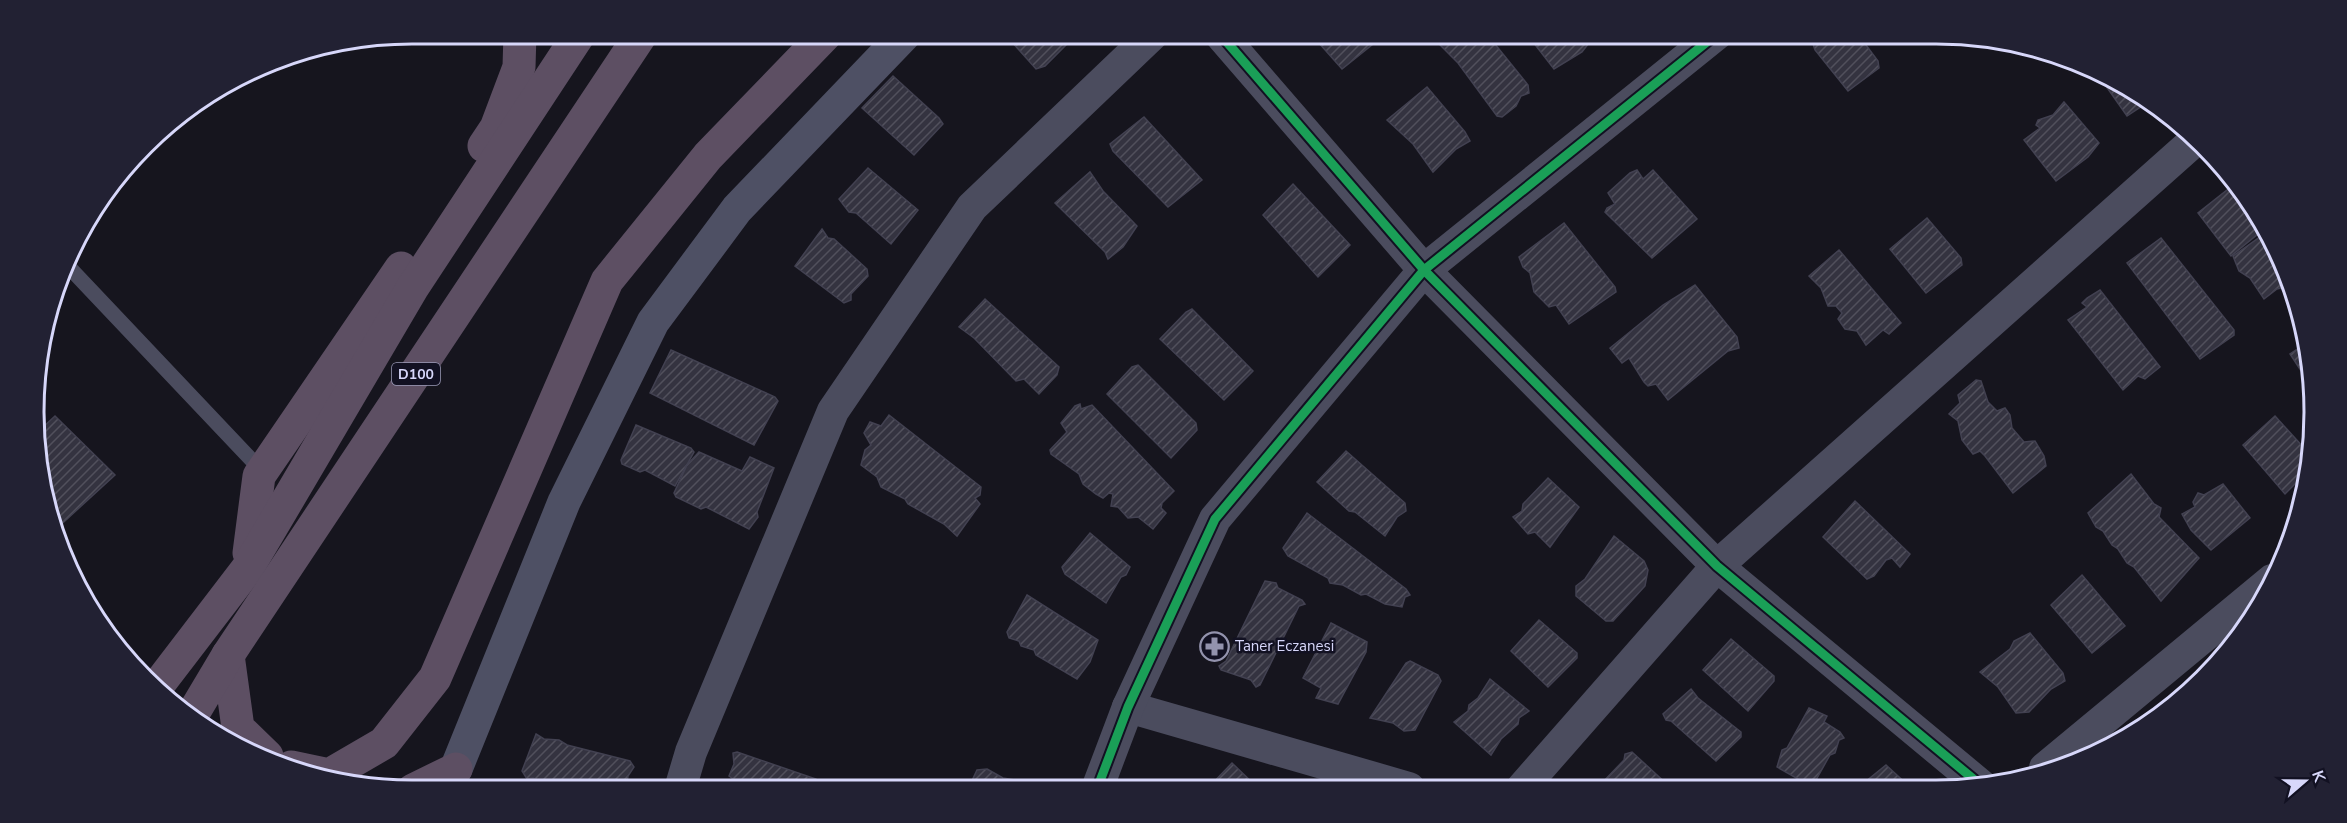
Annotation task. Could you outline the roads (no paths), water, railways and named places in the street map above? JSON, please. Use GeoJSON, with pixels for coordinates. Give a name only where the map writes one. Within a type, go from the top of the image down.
{"type":"FeatureCollection","features":[{"type":"Feature","properties":{"kind":"highway"},"geometry":{"type":"LineString","coordinates":[[247,569],[259,476],[496,128],[519,67],[520,44]]}},
{"type":"Feature","properties":{"kind":"highway","name":"D100"},"geometry":{"type":"LineString","coordinates":[[161,681],[247,569],[413,287],[573,44]]}},
{"type":"Feature","properties":{"kind":"highway","name":"D100"},"geometry":{"type":"LineString","coordinates":[[196,709],[228,655],[635,44]]}},
{"type":"Feature","properties":{"kind":"highway"},"geometry":{"type":"LineString","coordinates":[[335,771],[384,743],[435,678],[607,281],[708,156],[816,44]]}},
{"type":"Feature","properties":{"kind":"highway"},"geometry":{"type":"LineString","coordinates":[[228,655],[238,728],[255,744]]}},
{"type":"Feature","properties":{"kind":"main road"},"geometry":{"type":"LineString","coordinates":[[448,779],[564,502],[653,322],[737,209],[895,44]]}},
{"type":"Feature","properties":{"kind":"street"},"geometry":{"type":"LineString","coordinates":[[683,780],[691,752],[833,411],[972,207],[1142,44]]}},
{"type":"Feature","properties":{"kind":"street"},"geometry":{"type":"LineString","coordinates":[[1229,44],[1424,270],[1717,566],[1972,778]]}},
{"type":"Feature","properties":{"kind":"street"},"geometry":{"type":"LineString","coordinates":[[1100,780],[1128,707],[1215,519],[1424,270],[1705,44]]}},
{"type":"Feature","properties":{"kind":"street"},"geometry":{"type":"LineString","coordinates":[[1528,780],[1717,566],[2189,145]]}},
{"type":"Feature","properties":{"kind":"street"},"geometry":{"type":"LineString","coordinates":[[2055,759],[2255,594]]}},
{"type":"Feature","properties":{"kind":"street"},"geometry":{"type":"LineString","coordinates":[[1128,707],[1381,780]]}},
{"type":"Feature","properties":{"kind":"lane"},"geometry":{"type":"LineString","coordinates":[[72,271],[262,471]]}},
{"type":"Feature","properties":{"kind":"place","name":"Taner Eczanesi"},"geometry":{"type":"Point","coordinates":[1214,646]}}]}
